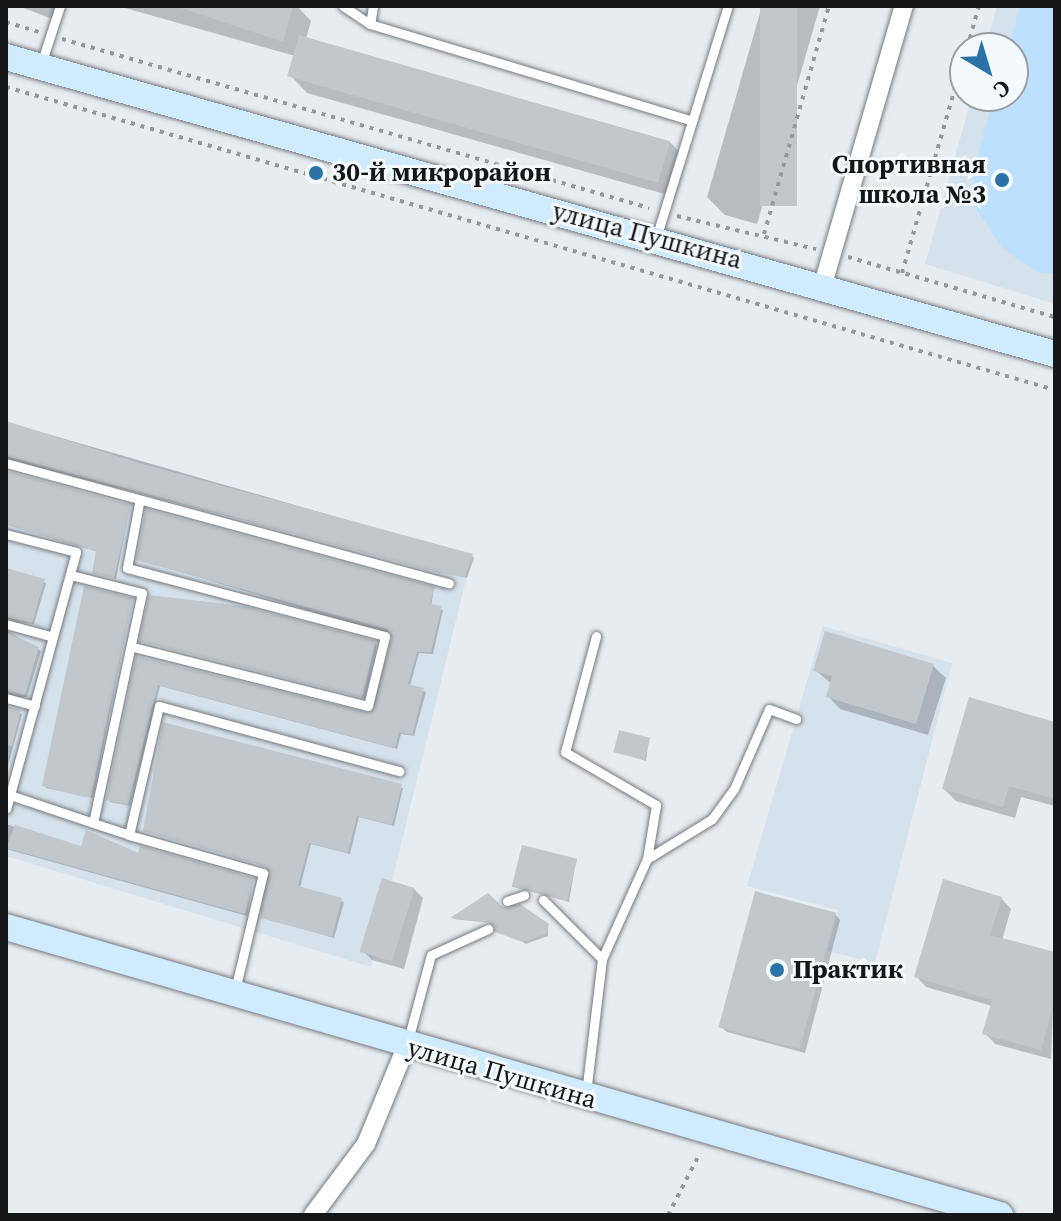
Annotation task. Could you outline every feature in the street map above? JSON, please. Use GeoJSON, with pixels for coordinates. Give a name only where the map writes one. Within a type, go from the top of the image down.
{"type":"FeatureCollection","features":[{"type":"Feature","properties":{"kind":"street"},"geometry":{"type":"LineString","coordinates":[[823,284],[904,6]]}},
{"type":"Feature","properties":{"kind":"street","name":"улица Пушкина"},"geometry":{"type":"LineString","coordinates":[[6,57],[823,284],[1055,354]]}},
{"type":"Feature","properties":{"kind":"street","name":"улица Пушкина"},"geometry":{"type":"LineString","coordinates":[[6,927],[406,1047],[1000,1215]]}},
{"type":"Feature","properties":{"kind":"street"},"geometry":{"type":"LineString","coordinates":[[313,1215],[366,1144],[406,1047]]}},
{"type":"Feature","properties":{"kind":"lane"},"geometry":{"type":"LineString","coordinates":[[40,68],[60,6]]}},
{"type":"Feature","properties":{"kind":"lane"},"geometry":{"type":"LineString","coordinates":[[343,6],[370,24],[689,120]]}},
{"type":"Feature","properties":{"kind":"lane"},"geometry":{"type":"LineString","coordinates":[[370,24],[373,6]]}},
{"type":"Feature","properties":{"kind":"lane"},"geometry":{"type":"LineString","coordinates":[[656,238],[689,120],[728,6]]}},
{"type":"Feature","properties":{"kind":"lane"},"geometry":{"type":"LineString","coordinates":[[6,463],[139,503],[449,583]]}},
{"type":"Feature","properties":{"kind":"lane"},"geometry":{"type":"LineString","coordinates":[[133,647],[368,706],[385,636],[146,576],[127,568],[139,503]]}},
{"type":"Feature","properties":{"kind":"lane"},"geometry":{"type":"LineString","coordinates":[[6,534],[76,552],[50,636],[35,706],[11,771],[6,809]]}},
{"type":"Feature","properties":{"kind":"lane"},"geometry":{"type":"LineString","coordinates":[[71,575],[142,593]]}},
{"type":"Feature","properties":{"kind":"lane"},"geometry":{"type":"LineString","coordinates":[[93,823],[146,576]]}},
{"type":"Feature","properties":{"kind":"lane"},"geometry":{"type":"LineString","coordinates":[[6,624],[50,636]]}},
{"type":"Feature","properties":{"kind":"lane"},"geometry":{"type":"LineString","coordinates":[[585,1096],[602,959],[647,859],[656,805],[565,752],[596,636]]}},
{"type":"Feature","properties":{"kind":"lane"},"geometry":{"type":"LineString","coordinates":[[6,698],[35,706]]}},
{"type":"Feature","properties":{"kind":"lane"},"geometry":{"type":"LineString","coordinates":[[129,835],[159,706],[399,771]]}},
{"type":"Feature","properties":{"kind":"lane"},"geometry":{"type":"LineString","coordinates":[[647,859],[712,819],[734,789],[769,709],[796,719]]}},
{"type":"Feature","properties":{"kind":"lane"},"geometry":{"type":"LineString","coordinates":[[10,795],[129,835],[263,873],[234,993]]}},
{"type":"Feature","properties":{"kind":"lane"},"geometry":{"type":"LineString","coordinates":[[507,901],[524,895]]}},
{"type":"Feature","properties":{"kind":"lane"},"geometry":{"type":"LineString","coordinates":[[543,900],[602,959]]}},
{"type":"Feature","properties":{"kind":"lane"},"geometry":{"type":"LineString","coordinates":[[406,1047],[431,955],[488,929]]}},
{"type":"Feature","properties":{"kind":"path"},"geometry":{"type":"LineString","coordinates":[[764,234],[829,6]]}},
{"type":"Feature","properties":{"kind":"path"},"geometry":{"type":"LineString","coordinates":[[971,32],[979,6]]}},
{"type":"Feature","properties":{"kind":"path"},"geometry":{"type":"LineString","coordinates":[[6,22],[663,212],[764,234],[1055,317]]}},
{"type":"Feature","properties":{"kind":"path"},"geometry":{"type":"LineString","coordinates":[[6,87],[1055,390]]}},
{"type":"Feature","properties":{"kind":"path"},"geometry":{"type":"LineString","coordinates":[[902,273],[949,110]]}},
{"type":"Feature","properties":{"kind":"path"},"geometry":{"type":"LineString","coordinates":[[668,1215],[711,1133]]}},
{"type":"Feature","properties":{"kind":"shaded area","name":"Спортивная школа №3"},"geometry":{"type":"Polygon","coordinates":[[[997,6],[1055,6],[1055,304],[925,264],[968,112],[1029,112],[1029,32],[990,32],[997,6]]]}},
{"type":"Feature","properties":{"kind":"shaded area"},"geometry":{"type":"Polygon","coordinates":[[[1020,6],[1055,6],[1055,274],[1036,272],[1002,248],[975,207],[973,170],[989,112],[1029,112],[1029,32],[1013,32],[1020,6]]]}},
{"type":"Feature","properties":{"kind":"shaded area"},"geometry":{"type":"Polygon","coordinates":[[[6,423],[472,555],[371,967],[6,856],[6,423]]]}},
{"type":"Feature","properties":{"kind":"shaded area"},"geometry":{"type":"Polygon","coordinates":[[[823,626],[952,663],[875,963],[828,951],[838,910],[747,886],[823,626]]]}},
{"type":"Feature","properties":{"kind":"building"},"geometry":{"type":"Polygon","coordinates":[[[175,6],[293,6],[283,42],[175,6]]]}},
{"type":"Feature","properties":{"kind":"building"},"geometry":{"type":"Polygon","coordinates":[[[760,6],[797,6],[797,206],[760,206],[760,6]]]}},
{"type":"Feature","properties":{"kind":"building"},"geometry":{"type":"Polygon","coordinates":[[[299,35],[670,141],[658,183],[287,76],[299,35]]]}},
{"type":"Feature","properties":{"kind":"building"},"geometry":{"type":"Polygon","coordinates":[[[6,421],[139,463],[473,554],[465,577],[439,573],[6,456],[6,421]]]}},
{"type":"Feature","properties":{"kind":"building"},"geometry":{"type":"Polygon","coordinates":[[[6,471],[131,505],[114,578],[92,573],[96,551],[6,525],[6,471]]]}},
{"type":"Feature","properties":{"kind":"building"},"geometry":{"type":"Polygon","coordinates":[[[146,509],[435,587],[430,604],[442,606],[431,652],[417,652],[408,684],[424,688],[412,735],[399,732],[395,748],[158,685],[128,805],[106,800],[136,656],[369,713],[392,638],[387,629],[136,560],[146,509]]]}},
{"type":"Feature","properties":{"kind":"building"},"geometry":{"type":"Polygon","coordinates":[[[6,568],[45,579],[32,623],[6,617],[6,568]]]}},
{"type":"Feature","properties":{"kind":"building"},"geometry":{"type":"Polygon","coordinates":[[[84,586],[133,598],[91,797],[42,786],[84,586]]]}},
{"type":"Feature","properties":{"kind":"building"},"geometry":{"type":"Polygon","coordinates":[[[149,595],[243,606],[376,641],[362,697],[139,641],[149,595]]]}},
{"type":"Feature","properties":{"kind":"building"},"geometry":{"type":"Polygon","coordinates":[[[825,631],[934,664],[916,724],[826,697],[832,676],[813,671],[825,631]]]}},
{"type":"Feature","properties":{"kind":"building"},"geometry":{"type":"Polygon","coordinates":[[[6,632],[39,647],[25,695],[6,691],[6,632]]]}},
{"type":"Feature","properties":{"kind":"building"},"geometry":{"type":"Polygon","coordinates":[[[969,697],[1055,722],[1055,799],[1009,786],[1003,807],[942,789],[969,697]]]}},
{"type":"Feature","properties":{"kind":"building"},"geometry":{"type":"Polygon","coordinates":[[[6,706],[21,710],[12,746],[6,745],[6,706]]]}},
{"type":"Feature","properties":{"kind":"building"},"geometry":{"type":"Polygon","coordinates":[[[163,722],[402,784],[392,825],[357,816],[348,853],[309,843],[298,886],[342,898],[332,937],[260,918],[266,866],[143,831],[163,722]]]}},
{"type":"Feature","properties":{"kind":"building"},"geometry":{"type":"Polygon","coordinates":[[[619,730],[650,738],[644,760],[613,752],[619,730]]]}},
{"type":"Feature","properties":{"kind":"building"},"geometry":{"type":"Polygon","coordinates":[[[15,825],[81,846],[86,830],[138,853],[140,846],[254,878],[245,914],[6,848],[15,825]]]}},
{"type":"Feature","properties":{"kind":"building"},"geometry":{"type":"Polygon","coordinates":[[[522,845],[577,859],[567,901],[512,887],[522,845]]]}},
{"type":"Feature","properties":{"kind":"building"},"geometry":{"type":"Polygon","coordinates":[[[382,878],[415,888],[392,962],[359,952],[382,878]]]}},
{"type":"Feature","properties":{"kind":"building"},"geometry":{"type":"Polygon","coordinates":[[[943,879],[1002,897],[990,935],[1055,952],[1055,999],[1041,1050],[982,1034],[992,1000],[914,977],[943,879]]]}},
{"type":"Feature","properties":{"kind":"building","name":"Практик"},"geometry":{"type":"Polygon","coordinates":[[[755,891],[836,913],[800,1049],[719,1027],[755,891]]]}},
{"type":"Feature","properties":{"kind":"building"},"geometry":{"type":"Polygon","coordinates":[[[488,893],[503,907],[520,904],[549,924],[546,934],[522,942],[495,932],[489,922],[450,918],[488,893]]]}},
{"type":"Feature","properties":{"kind":"place","name":"30-й микрорайон"},"geometry":{"type":"Point","coordinates":[316,173]}},
{"type":"Feature","properties":{"kind":"place","name":"Спортивная школа №3"},"geometry":{"type":"Point","coordinates":[1002,180]}},
{"type":"Feature","properties":{"kind":"place","name":"Практик"},"geometry":{"type":"Point","coordinates":[777,970]}}]}
